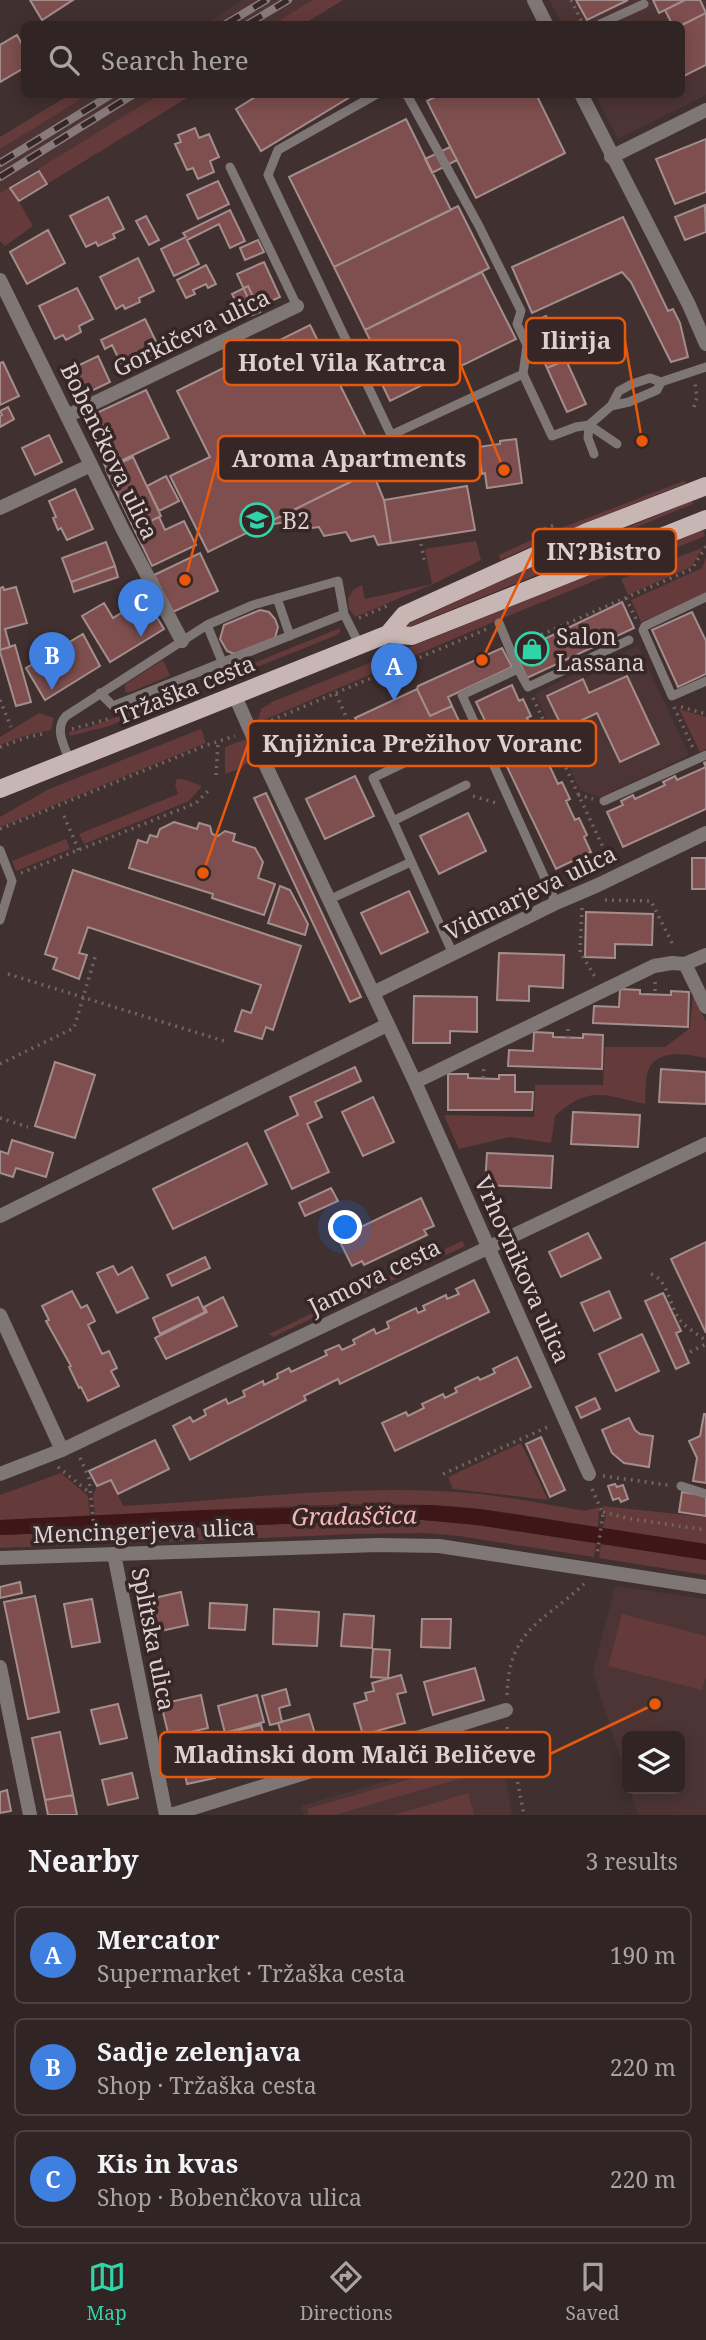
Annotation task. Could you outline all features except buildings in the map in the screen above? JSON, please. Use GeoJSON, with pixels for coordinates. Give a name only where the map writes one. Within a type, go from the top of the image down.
{"type":"FeatureCollection","features":[{"type":"Feature","properties":{"kind":"main road","name":"Tržaška cesta"},"geometry":{"type":"LineString","coordinates":[[0,789],[388,634],[404,615],[587,532],[706,486]]}},
{"type":"Feature","properties":{"kind":"main road","name":"Tržaška cesta"},"geometry":{"type":"LineString","coordinates":[[388,634],[412,636],[706,519]]}},
{"type":"Feature","properties":{"kind":"street"},"geometry":{"type":"LineString","coordinates":[[534,0],[544,21]]}},
{"type":"Feature","properties":{"kind":"street"},"geometry":{"type":"LineString","coordinates":[[582,98],[689,305],[706,344]]}},
{"type":"Feature","properties":{"kind":"street"},"geometry":{"type":"LineString","coordinates":[[611,157],[706,110]]}},
{"type":"Feature","properties":{"kind":"street","name":"Bobenčkova ulica"},"geometry":{"type":"LineString","coordinates":[[0,281],[122,528],[182,641]]}},
{"type":"Feature","properties":{"kind":"street","name":"Gorkičeva ulica"},"geometry":{"type":"LineString","coordinates":[[67,416],[297,306]]}},
{"type":"Feature","properties":{"kind":"street"},"geometry":{"type":"LineString","coordinates":[[0,508],[91,465]]}},
{"type":"Feature","properties":{"kind":"street","name":"Vrhovnikova ulica"},"geometry":{"type":"LineString","coordinates":[[235,696],[265,766],[415,1082],[589,1475]]}},
{"type":"Feature","properties":{"kind":"street","name":"Vidmarjeva ulica"},"geometry":{"type":"LineString","coordinates":[[373,993],[706,833]]}},
{"type":"Feature","properties":{"kind":"street"},"geometry":{"type":"LineString","coordinates":[[415,1082],[654,966],[679,963],[706,954]]}},
{"type":"Feature","properties":{"kind":"street"},"geometry":{"type":"LineString","coordinates":[[679,963],[706,1007]]}},
{"type":"Feature","properties":{"kind":"street"},"geometry":{"type":"LineString","coordinates":[[0,1216],[387,1026]]}},
{"type":"Feature","properties":{"kind":"street","name":"Jamova cesta"},"geometry":{"type":"LineString","coordinates":[[0,1474],[62,1450],[706,1144]]}},
{"type":"Feature","properties":{"kind":"street"},"geometry":{"type":"LineString","coordinates":[[0,1315],[62,1450]]}},
{"type":"Feature","properties":{"kind":"street","name":"Mencingerjeva ulica"},"geometry":{"type":"LineString","coordinates":[[0,1558],[378,1545],[439,1546],[706,1587]]}},
{"type":"Feature","properties":{"kind":"street","name":"Splitska ulica"},"geometry":{"type":"LineString","coordinates":[[114,1554],[168,1815]]}},
{"type":"Feature","properties":{"kind":"street"},"geometry":{"type":"LineString","coordinates":[[0,1667],[30,1815]]}},
{"type":"Feature","properties":{"kind":"street"},"geometry":{"type":"LineString","coordinates":[[168,1815],[506,1710]]}},
{"type":"Feature","properties":{"kind":"lane"},"geometry":{"type":"LineString","coordinates":[[607,21],[644,4]]}},
{"type":"Feature","properties":{"kind":"lane"},"geometry":{"type":"LineString","coordinates":[[370,98],[278,150],[268,175],[391,435],[523,374]]}},
{"type":"Feature","properties":{"kind":"lane"},"geometry":{"type":"LineString","coordinates":[[409,98],[522,311],[517,324],[527,345],[523,374],[552,436],[589,425],[611,406],[619,391],[632,384],[650,378],[662,382],[706,367]]}},
{"type":"Feature","properties":{"kind":"lane"},"geometry":{"type":"LineString","coordinates":[[230,167],[297,306]]}},
{"type":"Feature","properties":{"kind":"lane"},"geometry":{"type":"LineString","coordinates":[[611,406],[629,402],[657,390],[662,382]]}},
{"type":"Feature","properties":{"kind":"lane"},"geometry":{"type":"LineString","coordinates":[[589,425],[617,444]]}},
{"type":"Feature","properties":{"kind":"lane"},"geometry":{"type":"LineString","coordinates":[[589,425],[588,438],[594,454]]}},
{"type":"Feature","properties":{"kind":"lane"},"geometry":{"type":"LineString","coordinates":[[70,761],[61,738],[61,721],[70,712],[207,625],[253,605],[338,582],[344,614],[360,646]]}},
{"type":"Feature","properties":{"kind":"lane"},"geometry":{"type":"LineString","coordinates":[[706,597],[645,626],[643,630],[672,696],[706,681]]}},
{"type":"Feature","properties":{"kind":"lane"},"geometry":{"type":"LineString","coordinates":[[277,598],[290,636]]}},
{"type":"Feature","properties":{"kind":"lane"},"geometry":{"type":"LineString","coordinates":[[100,693],[113,706],[344,614]]}},
{"type":"Feature","properties":{"kind":"lane"},"geometry":{"type":"LineString","coordinates":[[499,623],[528,687],[629,640]]}},
{"type":"Feature","properties":{"kind":"lane"},"geometry":{"type":"LineString","coordinates":[[207,625],[223,664]]}},
{"type":"Feature","properties":{"kind":"lane"},"geometry":{"type":"LineString","coordinates":[[518,669],[463,695],[556,903]]}},
{"type":"Feature","properties":{"kind":"lane"},"geometry":{"type":"LineString","coordinates":[[453,954],[373,778],[464,734]]}},
{"type":"Feature","properties":{"kind":"lane"},"geometry":{"type":"LineString","coordinates":[[604,802],[702,757]]}},
{"type":"Feature","properties":{"kind":"lane"},"geometry":{"type":"LineString","coordinates":[[393,821],[466,785]]}},
{"type":"Feature","properties":{"kind":"lane"},"geometry":{"type":"LineString","coordinates":[[0,850],[12,881],[0,920]]}},
{"type":"Feature","properties":{"kind":"lane"},"geometry":{"type":"LineString","coordinates":[[337,896],[411,862]]}},
{"type":"Feature","properties":{"kind":"lane"},"geometry":{"type":"LineString","coordinates":[[681,1486],[706,1494]]}},
{"type":"Feature","properties":{"kind":"path"},"geometry":{"type":"LineString","coordinates":[[570,0],[581,21]]}},
{"type":"Feature","properties":{"kind":"path"},"geometry":{"type":"LineString","coordinates":[[691,372],[697,397],[694,407]]}},
{"type":"Feature","properties":{"kind":"path"},"geometry":{"type":"LineString","coordinates":[[510,648],[692,569],[705,543]]}},
{"type":"Feature","properties":{"kind":"path"},"geometry":{"type":"LineString","coordinates":[[421,544],[425,564]]}},
{"type":"Feature","properties":{"kind":"path"},"geometry":{"type":"LineString","coordinates":[[626,598],[643,630]]}},
{"type":"Feature","properties":{"kind":"path"},"geometry":{"type":"LineString","coordinates":[[257,727],[499,623]]}},
{"type":"Feature","properties":{"kind":"path"},"geometry":{"type":"LineString","coordinates":[[528,687],[616,876]]}},
{"type":"Feature","properties":{"kind":"path"},"geometry":{"type":"LineString","coordinates":[[336,694],[373,778]]}},
{"type":"Feature","properties":{"kind":"path"},"geometry":{"type":"LineString","coordinates":[[0,699],[11,727]]}},
{"type":"Feature","properties":{"kind":"path"},"geometry":{"type":"LineString","coordinates":[[702,757],[673,705],[706,714]]}},
{"type":"Feature","properties":{"kind":"path"},"geometry":{"type":"LineString","coordinates":[[0,747],[51,732]]}},
{"type":"Feature","properties":{"kind":"path"},"geometry":{"type":"LineString","coordinates":[[0,829],[243,733]]}},
{"type":"Feature","properties":{"kind":"path"},"geometry":{"type":"LineString","coordinates":[[216,775],[218,743]]}},
{"type":"Feature","properties":{"kind":"path"},"geometry":{"type":"LineString","coordinates":[[466,785],[472,796],[514,808]]}},
{"type":"Feature","properties":{"kind":"path"},"geometry":{"type":"LineString","coordinates":[[11,878],[196,803],[210,789]]}},
{"type":"Feature","properties":{"kind":"path"},"geometry":{"type":"LineString","coordinates":[[64,816],[79,850]]}},
{"type":"Feature","properties":{"kind":"path"},"geometry":{"type":"LineString","coordinates":[[603,991],[580,952],[582,898],[594,888],[601,900],[651,901],[674,944],[679,963]]}},
{"type":"Feature","properties":{"kind":"path"},"geometry":{"type":"LineString","coordinates":[[0,1063],[74,1028],[96,954]]}},
{"type":"Feature","properties":{"kind":"path"},"geometry":{"type":"LineString","coordinates":[[8,974],[226,1042]]}},
{"type":"Feature","properties":{"kind":"path"},"geometry":{"type":"LineString","coordinates":[[0,1118],[28,1127]]}},
{"type":"Feature","properties":{"kind":"path"},"geometry":{"type":"LineString","coordinates":[[651,1274],[656,1275],[664,1286],[679,1319],[706,1343],[690,1352]]}},
{"type":"Feature","properties":{"kind":"path"},"geometry":{"type":"LineString","coordinates":[[443,1475],[565,1420]]}},
{"type":"Feature","properties":{"kind":"path"},"geometry":{"type":"LineString","coordinates":[[80,1458],[89,1478],[95,1538]]}},
{"type":"Feature","properties":{"kind":"path"},"geometry":{"type":"LineString","coordinates":[[57,1466],[90,1494]]}},
{"type":"Feature","properties":{"kind":"path"},"geometry":{"type":"LineString","coordinates":[[596,1558],[603,1513],[589,1475],[681,1486]]}},
{"type":"Feature","properties":{"kind":"path"},"geometry":{"type":"LineString","coordinates":[[603,1513],[706,1530]]}},
{"type":"Feature","properties":{"kind":"path"},"geometry":{"type":"LineString","coordinates":[[524,1815],[509,1741],[506,1710],[509,1669],[514,1651],[545,1614],[594,1578]]}},
{"type":"Feature","properties":{"kind":"shaded area"},"geometry":{"type":"Polygon","coordinates":[[[242,0],[313,0],[278,21],[211,21],[242,0]]]}},
{"type":"Feature","properties":{"kind":"shaded area"},"geometry":{"type":"Polygon","coordinates":[[[313,0],[343,0],[309,21],[278,21],[313,0]]]}},
{"type":"Feature","properties":{"kind":"shaded area"},"geometry":{"type":"Polygon","coordinates":[[[549,0],[706,0],[706,95],[618,139],[598,98],[685,98],[685,21],[560,21],[549,0]]]}},
{"type":"Feature","properties":{"kind":"shaded area"},"geometry":{"type":"Polygon","coordinates":[[[64,98],[83,98],[0,149],[0,137],[64,98]]]}},
{"type":"Feature","properties":{"kind":"shaded area"},"geometry":{"type":"Polygon","coordinates":[[[83,98],[155,98],[0,192],[0,149],[83,98]]]}},
{"type":"Feature","properties":{"kind":"shaded area"},"geometry":{"type":"Polygon","coordinates":[[[153,98],[187,98],[47,184],[38,169],[153,98]]]}},
{"type":"Feature","properties":{"kind":"shaded area"},"geometry":{"type":"Polygon","coordinates":[[[10,187],[33,226],[5,246],[0,241],[0,192],[10,187]]]}},
{"type":"Feature","properties":{"kind":"shaded area"},"geometry":{"type":"Polygon","coordinates":[[[684,481],[686,483],[500,560],[499,555],[540,536],[684,481]]]}},
{"type":"Feature","properties":{"kind":"shaded area"},"geometry":{"type":"Polygon","coordinates":[[[692,501],[693,504],[578,551],[534,576],[409,627],[408,624],[540,563],[692,501]]]}},
{"type":"Feature","properties":{"kind":"shaded area"},"geometry":{"type":"Polygon","coordinates":[[[703,530],[705,536],[498,620],[257,723],[261,709],[274,701],[703,530]]]}},
{"type":"Feature","properties":{"kind":"shaded area"},"geometry":{"type":"Polygon","coordinates":[[[476,541],[481,560],[433,584],[355,617],[349,609],[348,599],[353,590],[362,585],[365,599],[432,584],[425,549],[476,541]]]}},
{"type":"Feature","properties":{"kind":"shaded area"},"geometry":{"type":"Polygon","coordinates":[[[702,548],[691,567],[628,595],[621,579],[702,548]]]}},
{"type":"Feature","properties":{"kind":"shaded area"},"geometry":{"type":"Polygon","coordinates":[[[706,558],[706,593],[641,622],[631,600],[702,568],[706,558]]]}},
{"type":"Feature","properties":{"kind":"shaded area"},"geometry":{"type":"Polygon","coordinates":[[[340,628],[337,635],[205,688],[207,682],[340,628]]]}},
{"type":"Feature","properties":{"kind":"shaded area"},"geometry":{"type":"Polygon","coordinates":[[[638,646],[689,755],[600,797],[580,790],[535,694],[579,672],[584,679],[594,673],[592,667],[638,646]]]}},
{"type":"Feature","properties":{"kind":"shaded area"},"geometry":{"type":"Polygon","coordinates":[[[163,660],[170,676],[128,693],[125,691],[125,684],[163,660]]]}},
{"type":"Feature","properties":{"kind":"shaded area"},"geometry":{"type":"Polygon","coordinates":[[[186,690],[187,694],[109,726],[70,736],[69,732],[90,727],[186,690]]]}},
{"type":"Feature","properties":{"kind":"shaded area"},"geometry":{"type":"Polygon","coordinates":[[[679,709],[706,717],[706,749],[700,752],[679,709]]]}},
{"type":"Feature","properties":{"kind":"shaded area"},"geometry":{"type":"Polygon","coordinates":[[[39,713],[54,718],[51,730],[0,745],[0,737],[39,713]]]}},
{"type":"Feature","properties":{"kind":"shaded area"},"geometry":{"type":"Polygon","coordinates":[[[201,729],[206,743],[0,827],[0,817],[49,789],[201,729]]]}},
{"type":"Feature","properties":{"kind":"shaded area"},"geometry":{"type":"Polygon","coordinates":[[[246,739],[251,749],[248,762],[240,769],[225,774],[225,747],[246,739]]]}},
{"type":"Feature","properties":{"kind":"shaded area"},"geometry":{"type":"Polygon","coordinates":[[[177,779],[202,786],[189,801],[84,844],[79,834],[178,794],[175,784],[177,779]]]}},
{"type":"Feature","properties":{"kind":"shaded area"},"geometry":{"type":"Polygon","coordinates":[[[66,839],[70,849],[16,871],[12,861],[66,839]]]}},
{"type":"Feature","properties":{"kind":"shaded area"},"geometry":{"type":"Polygon","coordinates":[[[693,995],[706,1022],[706,1058],[671,1055],[656,1060],[647,1075],[645,1104],[608,1096],[588,1096],[567,1106],[555,1116],[551,1143],[510,1137],[459,1149],[444,1115],[534,1117],[535,1085],[603,1085],[605,1047],[665,1047],[690,1028],[693,995]]]}},
{"type":"Feature","properties":{"kind":"shaded area"},"geometry":{"type":"Polygon","coordinates":[[[462,1241],[465,1246],[273,1337],[269,1334],[462,1241]]]}},
{"type":"Feature","properties":{"kind":"shaded area"},"geometry":{"type":"Polygon","coordinates":[[[521,1443],[548,1500],[453,1489],[448,1477],[521,1443]]]}},
{"type":"Feature","properties":{"kind":"shaded area"},"geometry":{"type":"Polygon","coordinates":[[[61,1473],[88,1496],[90,1516],[0,1520],[0,1495],[61,1473]]]}},
{"type":"Feature","properties":{"kind":"shaded area"},"geometry":{"type":"Polygon","coordinates":[[[111,1480],[123,1506],[302,1493],[436,1491],[493,1496],[585,1511],[599,1507],[598,1527],[451,1506],[388,1504],[95,1516],[93,1495],[97,1486],[111,1480]]]}},
{"type":"Feature","properties":{"kind":"shaded area"},"geometry":{"type":"Polygon","coordinates":[[[602,1506],[706,1517],[706,1544],[603,1528],[606,1515],[602,1506]]]}},
{"type":"Feature","properties":{"kind":"shaded area"},"geometry":{"type":"Polygon","coordinates":[[[412,1519],[477,1525],[596,1543],[594,1557],[425,1533],[110,1544],[109,1537],[98,1538],[97,1531],[412,1519]]]}},
{"type":"Feature","properties":{"kind":"shaded area"},"geometry":{"type":"Polygon","coordinates":[[[92,1531],[93,1538],[80,1539],[80,1545],[0,1548],[0,1535],[92,1531]]]}},
{"type":"Feature","properties":{"kind":"shaded area"},"geometry":{"type":"Polygon","coordinates":[[[601,1544],[706,1560],[706,1575],[599,1558],[601,1544]]]}},
{"type":"Feature","properties":{"kind":"shaded area"},"geometry":{"type":"Polygon","coordinates":[[[615,1586],[706,1599],[706,1815],[638,1815],[632,1794],[685,1794],[685,1731],[622,1731],[622,1764],[593,1672],[615,1586]]]}},
{"type":"Feature","properties":{"kind":"shaded area"},"geometry":{"type":"Polygon","coordinates":[[[622,1614],[706,1636],[706,1677],[702,1690],[608,1666],[622,1614]]]}},
{"type":"Feature","properties":{"kind":"shaded area"},"geometry":{"type":"Polygon","coordinates":[[[500,1748],[512,1815],[304,1815],[301,1806],[500,1748]]]}},
{"type":"Feature","properties":{"kind":"shaded area"},"geometry":{"type":"Polygon","coordinates":[[[496,1754],[500,1767],[335,1815],[309,1815],[307,1809],[496,1754]]]}},
{"type":"Feature","properties":{"kind":"shaded area"},"geometry":{"type":"Polygon","coordinates":[[[468,1793],[474,1815],[394,1815],[468,1793]]]}},
{"type":"Feature","properties":{"kind":"water","name":"Gradaščica"},"geometry":{"type":"Polygon","coordinates":[[[430,1505],[480,1509],[706,1544],[706,1560],[477,1525],[412,1519],[0,1535],[0,1520],[203,1510],[430,1505]]]}},
{"type":"Feature","properties":{"kind":"railway"},"geometry":{"type":"LineString","coordinates":[[231,21],[266,0]]}},
{"type":"Feature","properties":{"kind":"railway"},"geometry":{"type":"LineString","coordinates":[[253,21],[288,0]]}},
{"type":"Feature","properties":{"kind":"railway"},"geometry":{"type":"LineString","coordinates":[[0,163],[106,98]]}},
{"type":"Feature","properties":{"kind":"railway"},"geometry":{"type":"LineString","coordinates":[[0,177],[128,98]]}},
{"type":"Feature","properties":{"kind":"place","name":"Ilirija"},"geometry":{"type":"Point","coordinates":[642,441]}},
{"type":"Feature","properties":{"kind":"place","name":"Hotel Vila Katrca"},"geometry":{"type":"Point","coordinates":[504,470]}},
{"type":"Feature","properties":{"kind":"place","name":"B2"},"geometry":{"type":"Point","coordinates":[257,520]}},
{"type":"Feature","properties":{"kind":"place","name":"Aroma Apartments"},"geometry":{"type":"Point","coordinates":[185,580]}},
{"type":"Feature","properties":{"kind":"place","name":"Kis in kvas"},"geometry":{"type":"Point","coordinates":[141,637]}},
{"type":"Feature","properties":{"kind":"place","name":"Salon Lassana"},"geometry":{"type":"Point","coordinates":[532,649]}},
{"type":"Feature","properties":{"kind":"place","name":"IN?Bistro"},"geometry":{"type":"Point","coordinates":[482,660]}},
{"type":"Feature","properties":{"kind":"place","name":"Sadje zelenjava"},"geometry":{"type":"Point","coordinates":[52,690]}},
{"type":"Feature","properties":{"kind":"place","name":"Mercator"},"geometry":{"type":"Point","coordinates":[394,701]}},
{"type":"Feature","properties":{"kind":"place","name":"Knjižnica Prežihov Voranc"},"geometry":{"type":"Point","coordinates":[203,873]}},
{"type":"Feature","properties":{"kind":"place","name":"Mladinski dom Malči Beličeve"},"geometry":{"type":"Point","coordinates":[655,1704]}}]}
